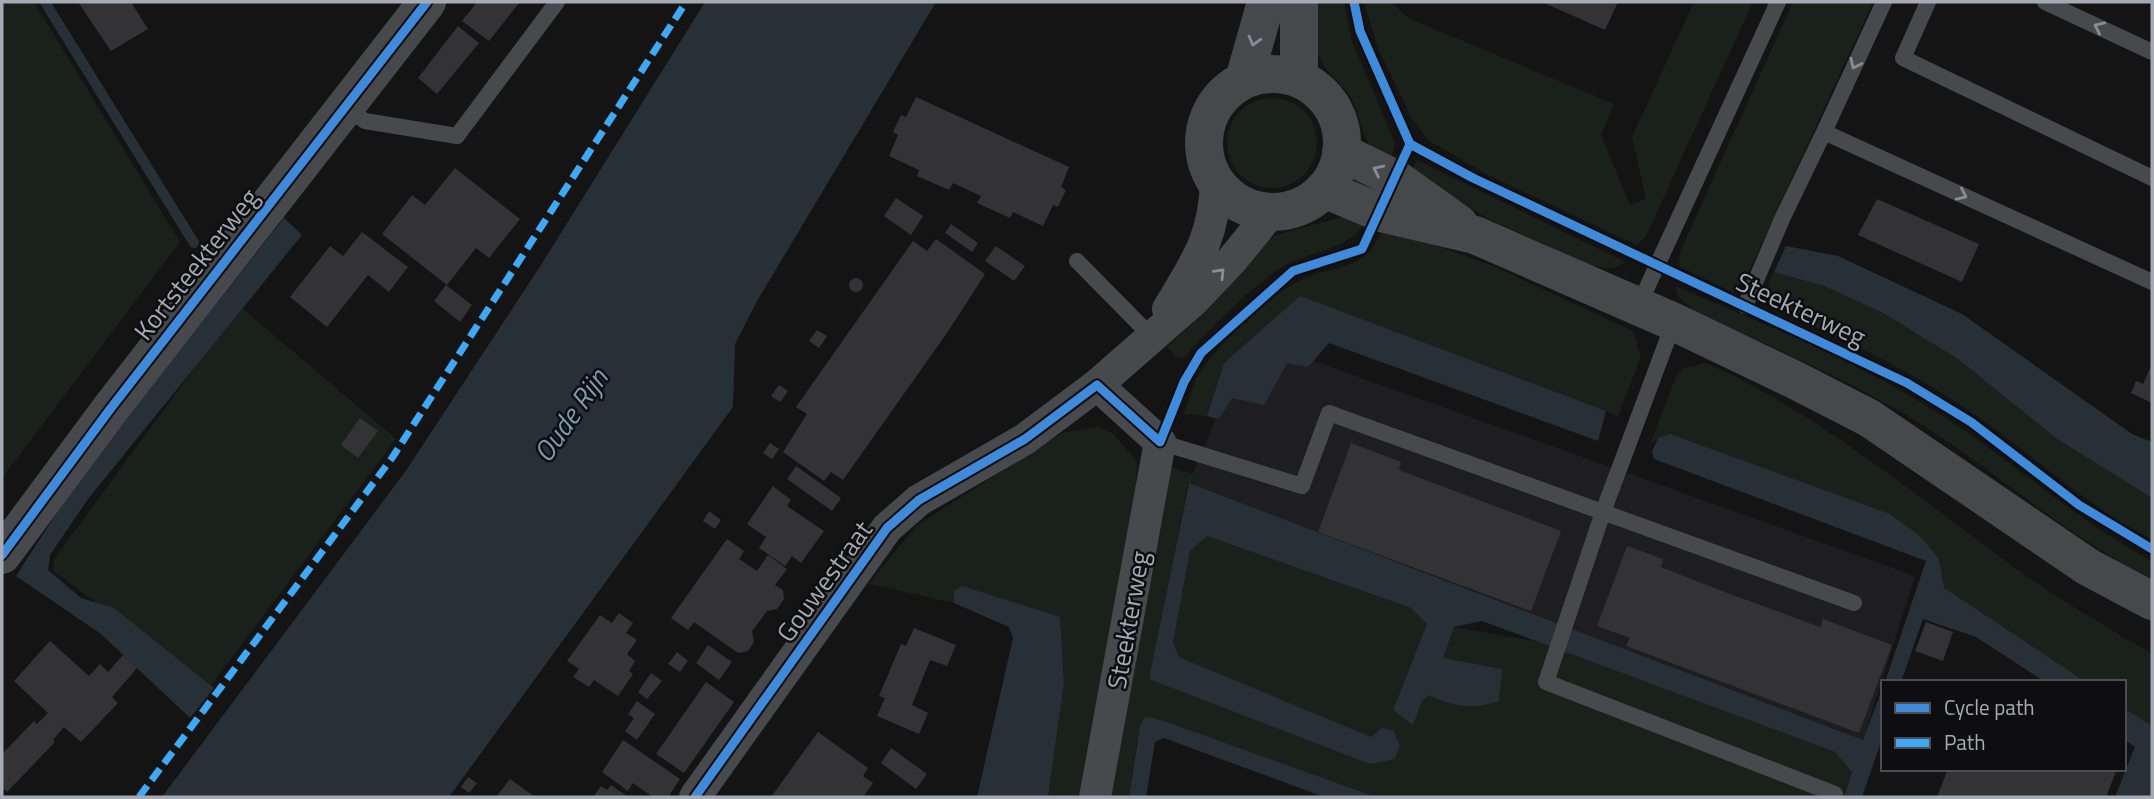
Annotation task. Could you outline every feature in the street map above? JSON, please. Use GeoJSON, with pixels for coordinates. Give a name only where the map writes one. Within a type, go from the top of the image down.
{"type":"FeatureCollection","features":[{"type":"Feature","properties":{"kind":"main road","name":"Kortsteekterweg"},"geometry":{"type":"LineString","coordinates":[[2,555],[111,408],[426,2]]}},
{"type":"Feature","properties":{"kind":"main road"},"geometry":{"type":"LineString","coordinates":[[1244,80],[1266,2]]}},
{"type":"Feature","properties":{"kind":"main road"},"geometry":{"type":"LineString","coordinates":[[1299,2],[1299,79]]}},
{"type":"Feature","properties":{"kind":"main road"},"geometry":{"type":"LineString","coordinates":[[1272,73],[1299,79],[1315,88],[1332,108],[1341,134],[1341,152],[1336,172],[1324,189],[1309,201],[1290,209],[1270,212],[1249,208],[1230,197],[1216,182],[1207,164],[1203,144],[1206,124],[1214,106],[1227,90],[1244,80],[1272,73]]}},
{"type":"Feature","properties":{"kind":"main road"},"geometry":{"type":"LineString","coordinates":[[1341,152],[1396,179],[1475,235]]}},
{"type":"Feature","properties":{"kind":"main road"},"geometry":{"type":"LineString","coordinates":[[1324,189],[1381,213],[1475,235],[1674,322],[1869,418],[2088,567],[2152,601]]}},
{"type":"Feature","properties":{"kind":"street"},"geometry":{"type":"LineString","coordinates":[[1151,335],[1198,259],[1215,218],[1216,182]]}},
{"type":"Feature","properties":{"kind":"street"},"geometry":{"type":"LineString","coordinates":[[1160,442],[1097,385],[1193,301],[1232,260],[1270,212]]}},
{"type":"Feature","properties":{"kind":"street","name":"Gouwestraat"},"geometry":{"type":"LineString","coordinates":[[695,797],[887,528],[919,500],[1025,439],[1097,385]]}},
{"type":"Feature","properties":{"kind":"street","name":"Steekterweg"},"geometry":{"type":"LineString","coordinates":[[1095,797],[1160,442]]}},
{"type":"Feature","properties":{"kind":"lane"},"geometry":{"type":"LineString","coordinates":[[345,106],[365,121],[457,136],[557,2]]}},
{"type":"Feature","properties":{"kind":"lane"},"geometry":{"type":"LineString","coordinates":[[1638,307],[1778,2]]}},
{"type":"Feature","properties":{"kind":"lane"},"geometry":{"type":"LineString","coordinates":[[1745,306],[1782,219],[1884,2]]}},
{"type":"Feature","properties":{"kind":"lane"},"geometry":{"type":"LineString","coordinates":[[1928,2],[1903,58],[2152,178]]}},
{"type":"Feature","properties":{"kind":"lane"},"geometry":{"type":"LineString","coordinates":[[2045,2],[2152,52]]}},
{"type":"Feature","properties":{"kind":"lane"},"geometry":{"type":"LineString","coordinates":[[1824,132],[2152,282]]}},
{"type":"Feature","properties":{"kind":"lane"},"geometry":{"type":"LineString","coordinates":[[1077,261],[1151,335]]}},
{"type":"Feature","properties":{"kind":"lane"},"geometry":{"type":"LineString","coordinates":[[1674,322],[1603,512],[1546,682],[1835,793]]}},
{"type":"Feature","properties":{"kind":"lane"},"geometry":{"type":"LineString","coordinates":[[1160,442],[1302,486],[1329,413],[1854,603]]}},
{"type":"Feature","properties":{"kind":"shaded area"},"geometry":{"type":"Polygon","coordinates":[[[2,2],[34,2],[180,242],[2,478],[2,2]]]}},
{"type":"Feature","properties":{"kind":"shaded area"},"geometry":{"type":"Polygon","coordinates":[[[1312,2],[1344,2],[1351,39],[1395,143],[1390,163],[1367,141],[1352,100],[1322,62],[1315,38],[1312,2]]]}},
{"type":"Feature","properties":{"kind":"shaded area"},"geometry":{"type":"Polygon","coordinates":[[[1364,2],[1391,2],[1408,18],[1614,104],[1601,135],[1630,205],[1646,199],[1632,137],[1694,2],[1753,2],[1646,236],[1637,245],[1484,173],[1428,140],[1412,119],[1378,48],[1364,2]]]}},
{"type":"Feature","properties":{"kind":"shaded area"},"geometry":{"type":"Polygon","coordinates":[[[1793,2],[1873,2],[1749,271],[1734,293],[1679,266],[1680,252],[1793,2]]]}},
{"type":"Feature","properties":{"kind":"shaded area"},"geometry":{"type":"Polygon","coordinates":[[[1263,98],[1281,98],[1297,105],[1310,118],[1317,134],[1317,152],[1310,168],[1297,181],[1281,188],[1263,188],[1247,181],[1234,168],[1227,152],[1227,134],[1234,118],[1247,105],[1263,98]]]}},
{"type":"Feature","properties":{"kind":"shaded area"},"geometry":{"type":"Polygon","coordinates":[[[1417,160],[1625,262],[1613,268],[1591,266],[1487,218],[1411,173],[1417,160]]]}},
{"type":"Feature","properties":{"kind":"shaded area"},"geometry":{"type":"Polygon","coordinates":[[[1342,217],[1366,220],[1349,239],[1290,263],[1266,278],[1205,334],[1184,358],[1176,357],[1167,347],[1193,323],[1262,243],[1276,235],[1342,217]]]}},
{"type":"Feature","properties":{"kind":"shaded area"},"geometry":{"type":"Polygon","coordinates":[[[1384,227],[1493,266],[1633,331],[1641,357],[1618,416],[1300,297],[1224,363],[1207,416],[1184,414],[1202,369],[1246,321],[1297,282],[1358,260],[1376,243],[1384,227]]]}},
{"type":"Feature","properties":{"kind":"shaded area"},"geometry":{"type":"Polygon","coordinates":[[[1774,272],[1824,286],[1883,313],[1958,359],[2057,439],[2152,498],[2152,539],[2079,494],[1989,424],[1942,393],[1869,352],[1767,305],[1764,294],[1774,272]]]}},
{"type":"Feature","properties":{"kind":"shaded area"},"geometry":{"type":"Polygon","coordinates":[[[1675,286],[1834,356],[1925,405],[1954,423],[2092,524],[2152,561],[2152,579],[2087,541],[1964,453],[1901,412],[1825,372],[1695,312],[1678,296],[1675,286]]]}},
{"type":"Feature","properties":{"kind":"shaded area"},"geometry":{"type":"Polygon","coordinates":[[[242,308],[396,439],[210,687],[54,571],[54,559],[232,317],[242,308]]]}},
{"type":"Feature","properties":{"kind":"shaded area"},"geometry":{"type":"Polygon","coordinates":[[[1250,338],[1915,576],[1863,740],[1189,483],[1250,338]]]}},
{"type":"Feature","properties":{"kind":"shaded area"},"geometry":{"type":"Polygon","coordinates":[[[1706,363],[1795,410],[1837,437],[2038,584],[2152,654],[2152,726],[2126,709],[2126,680],[2083,680],[1943,588],[1939,559],[1658,438],[1650,444],[1676,377],[1683,368],[1706,363]]]}},
{"type":"Feature","properties":{"kind":"shaded area"},"geometry":{"type":"Polygon","coordinates":[[[1098,427],[1113,434],[1137,461],[1136,491],[1078,797],[1048,797],[1064,683],[1060,617],[954,591],[954,603],[869,584],[916,526],[1062,433],[1098,427]]]}},
{"type":"Feature","properties":{"kind":"shaded area"},"geometry":{"type":"Polygon","coordinates":[[[1170,467],[1203,477],[1201,488],[1188,483],[1150,679],[1395,759],[1400,746],[1394,731],[1372,738],[1179,657],[1173,642],[1190,551],[1207,536],[1411,608],[1427,624],[1393,710],[1413,724],[1422,701],[1429,694],[1464,706],[1499,700],[1501,669],[1442,659],[1454,627],[1545,643],[1835,752],[1852,772],[1844,797],[1376,797],[1151,717],[1137,740],[1129,797],[1107,797],[1170,467]]]}},
{"type":"Feature","properties":{"kind":"water","name":"Oude Rijn"},"geometry":{"type":"Polygon","coordinates":[[[705,2],[936,2],[757,301],[735,344],[733,407],[449,797],[162,797],[405,472],[541,265],[705,2]]]}},
{"type":"Feature","properties":{"kind":"water"},"geometry":{"type":"Polygon","coordinates":[[[284,218],[302,235],[88,499],[50,555],[48,570],[81,598],[114,608],[214,688],[190,718],[101,634],[16,576],[82,474],[284,218]]]}},
{"type":"Feature","properties":{"kind":"water"},"geometry":{"type":"Polygon","coordinates":[[[1786,246],[1838,256],[1962,314],[2132,434],[2152,442],[2152,498],[2057,439],[1958,359],[1883,313],[1824,286],[1774,272],[1786,246]]]}},
{"type":"Feature","properties":{"kind":"water"},"geometry":{"type":"Polygon","coordinates":[[[1300,296],[1606,411],[1598,441],[1329,343],[1308,367],[1287,363],[1264,405],[1232,398],[1219,419],[1207,416],[1224,363],[1300,296]]]}},
{"type":"Feature","properties":{"kind":"water"},"geometry":{"type":"Polygon","coordinates":[[[1670,434],[1890,514],[1920,536],[1939,559],[1944,588],[2083,680],[2042,680],[1976,637],[1923,619],[1902,680],[1886,680],[1926,561],[1654,459],[1652,452],[1658,438],[1670,434]]]}},
{"type":"Feature","properties":{"kind":"water"},"geometry":{"type":"Polygon","coordinates":[[[1189,483],[1863,740],[1881,692],[1881,742],[1862,797],[1844,797],[1852,772],[1835,752],[1482,621],[1454,627],[1443,658],[1502,669],[1499,701],[1480,706],[1463,706],[1429,695],[1422,701],[1413,725],[1393,710],[1427,624],[1411,608],[1207,536],[1190,551],[1173,642],[1179,657],[1371,737],[1382,728],[1394,731],[1400,746],[1395,759],[1370,764],[1149,679],[1189,483]]]}},
{"type":"Feature","properties":{"kind":"water"},"geometry":{"type":"Polygon","coordinates":[[[962,586],[1060,617],[1064,683],[1048,797],[977,797],[1013,638],[1009,627],[954,603],[954,591],[962,586]]]}},
{"type":"Feature","properties":{"kind":"water"},"geometry":{"type":"Polygon","coordinates":[[[2126,709],[2152,726],[2152,797],[2115,797],[2126,771],[2135,747],[2126,740],[2126,709]]]}},
{"type":"Feature","properties":{"kind":"water"},"geometry":{"type":"Polygon","coordinates":[[[1151,717],[1376,797],[1324,797],[1164,738],[1155,742],[1146,797],[1129,797],[1140,726],[1144,718],[1151,717]]]}},
{"type":"Feature","properties":{"kind":"building"},"geometry":{"type":"Polygon","coordinates":[[[78,2],[131,2],[148,29],[111,51],[78,2]]]}},
{"type":"Feature","properties":{"kind":"building"},"geometry":{"type":"Polygon","coordinates":[[[477,2],[520,2],[489,41],[462,21],[477,2]]]}},
{"type":"Feature","properties":{"kind":"building"},"geometry":{"type":"Polygon","coordinates":[[[1542,2],[1618,2],[1605,30],[1542,2]]]}},
{"type":"Feature","properties":{"kind":"building"},"geometry":{"type":"Polygon","coordinates":[[[458,26],[479,43],[437,94],[418,78],[458,26]]]}},
{"type":"Feature","properties":{"kind":"building"},"geometry":{"type":"Polygon","coordinates":[[[916,97],[1069,167],[1061,187],[1066,190],[1058,207],[1053,205],[1043,226],[1013,212],[1010,218],[977,203],[981,196],[953,183],[949,190],[917,176],[919,170],[889,156],[898,135],[893,132],[901,115],[906,117],[916,97]]]}},
{"type":"Feature","properties":{"kind":"building"},"geometry":{"type":"Polygon","coordinates":[[[455,168],[520,219],[489,258],[476,248],[447,285],[382,234],[412,195],[425,205],[455,168]]]}},
{"type":"Feature","properties":{"kind":"building"},"geometry":{"type":"Polygon","coordinates":[[[896,198],[923,216],[911,235],[884,216],[896,198]]]}},
{"type":"Feature","properties":{"kind":"building"},"geometry":{"type":"Polygon","coordinates":[[[1877,199],[1979,244],[1962,282],[1858,235],[1877,199]]]}},
{"type":"Feature","properties":{"kind":"building"},"geometry":{"type":"Polygon","coordinates":[[[951,224],[978,243],[972,252],[945,233],[951,224]]]}},
{"type":"Feature","properties":{"kind":"building"},"geometry":{"type":"Polygon","coordinates":[[[362,232],[408,267],[389,292],[368,275],[327,327],[290,297],[330,246],[343,256],[362,232]]]}},
{"type":"Feature","properties":{"kind":"building"},"geometry":{"type":"Polygon","coordinates":[[[936,239],[985,274],[949,330],[843,480],[831,472],[824,481],[783,452],[807,414],[796,407],[913,241],[927,251],[936,239]]]}},
{"type":"Feature","properties":{"kind":"building"},"geometry":{"type":"Polygon","coordinates":[[[996,246],[1025,266],[1014,281],[985,261],[996,246]]]}},
{"type":"Feature","properties":{"kind":"building"},"geometry":{"type":"Polygon","coordinates":[[[856,278],[861,280],[861,290],[856,292],[851,290],[849,285],[851,280],[856,278]]]}},
{"type":"Feature","properties":{"kind":"building"},"geometry":{"type":"Polygon","coordinates":[[[446,285],[472,305],[460,322],[434,301],[446,285]]]}},
{"type":"Feature","properties":{"kind":"building"},"geometry":{"type":"Polygon","coordinates":[[[817,330],[827,336],[819,348],[809,341],[817,330]]]}},
{"type":"Feature","properties":{"kind":"building"},"geometry":{"type":"Polygon","coordinates":[[[2152,364],[2152,403],[2131,393],[2136,381],[2143,384],[2152,364]]]}},
{"type":"Feature","properties":{"kind":"building"},"geometry":{"type":"Polygon","coordinates":[[[779,385],[788,391],[780,402],[771,396],[779,385]]]}},
{"type":"Feature","properties":{"kind":"building"},"geometry":{"type":"Polygon","coordinates":[[[360,418],[378,431],[358,458],[341,445],[360,418]]]}},
{"type":"Feature","properties":{"kind":"building"},"geometry":{"type":"Polygon","coordinates":[[[770,443],[779,449],[772,459],[763,453],[770,443]]]}},
{"type":"Feature","properties":{"kind":"building"},"geometry":{"type":"Polygon","coordinates":[[[1351,443],[1401,462],[1399,470],[1561,531],[1531,611],[1318,532],[1351,443]]]}},
{"type":"Feature","properties":{"kind":"building"},"geometry":{"type":"Polygon","coordinates":[[[796,466],[841,498],[832,511],[787,479],[796,466]]]}},
{"type":"Feature","properties":{"kind":"building"},"geometry":{"type":"Polygon","coordinates":[[[773,486],[791,500],[787,506],[824,531],[801,563],[792,556],[785,566],[759,548],[766,537],[747,524],[773,486]]]}},
{"type":"Feature","properties":{"kind":"building"},"geometry":{"type":"Polygon","coordinates":[[[709,511],[721,520],[715,529],[703,521],[709,511]]]}},
{"type":"Feature","properties":{"kind":"building"},"geometry":{"type":"Polygon","coordinates":[[[727,539],[744,551],[739,559],[757,571],[768,555],[787,569],[775,585],[783,590],[784,599],[777,609],[767,611],[752,631],[754,642],[748,651],[738,653],[694,622],[688,630],[671,618],[727,539]]]}},
{"type":"Feature","properties":{"kind":"building"},"geometry":{"type":"Polygon","coordinates":[[[1627,546],[1663,559],[1661,567],[1722,591],[1820,627],[1823,619],[1892,645],[1859,733],[1626,646],[1630,638],[1597,626],[1627,546]]]}},
{"type":"Feature","properties":{"kind":"building"},"geometry":{"type":"Polygon","coordinates":[[[619,613],[633,623],[626,633],[637,640],[627,654],[635,661],[629,671],[633,674],[618,696],[594,680],[589,687],[573,677],[579,669],[567,661],[600,615],[612,623],[619,613]]]}},
{"type":"Feature","properties":{"kind":"building"},"geometry":{"type":"Polygon","coordinates":[[[1926,622],[1953,632],[1943,661],[1915,651],[1926,622]]]}},
{"type":"Feature","properties":{"kind":"building"},"geometry":{"type":"Polygon","coordinates":[[[914,628],[956,645],[947,666],[930,660],[912,705],[928,713],[919,734],[877,716],[885,698],[879,696],[901,644],[906,646],[914,628]]]}},
{"type":"Feature","properties":{"kind":"building"},"geometry":{"type":"Polygon","coordinates":[[[50,641],[89,676],[100,664],[108,672],[123,655],[137,668],[112,697],[118,703],[81,742],[64,727],[53,740],[55,742],[7,792],[2,787],[2,754],[34,721],[37,724],[48,713],[14,681],[50,641]]]}},
{"type":"Feature","properties":{"kind":"building"},"geometry":{"type":"Polygon","coordinates":[[[708,645],[732,662],[719,680],[696,663],[708,645]]]}},
{"type":"Feature","properties":{"kind":"building"},"geometry":{"type":"Polygon","coordinates":[[[677,652],[688,661],[680,672],[668,664],[677,652]]]}},
{"type":"Feature","properties":{"kind":"building"},"geometry":{"type":"Polygon","coordinates":[[[651,673],[662,681],[647,699],[638,692],[651,673]]]}},
{"type":"Feature","properties":{"kind":"building"},"geometry":{"type":"Polygon","coordinates":[[[706,682],[734,702],[684,773],[656,754],[706,682]]]}},
{"type":"Feature","properties":{"kind":"building"},"geometry":{"type":"Polygon","coordinates":[[[637,701],[655,714],[637,740],[625,731],[634,718],[628,714],[637,701]]]}},
{"type":"Feature","properties":{"kind":"building"},"geometry":{"type":"Polygon","coordinates":[[[818,732],[868,768],[863,776],[873,783],[863,797],[771,797],[818,732]]]}},
{"type":"Feature","properties":{"kind":"building"},"geometry":{"type":"Polygon","coordinates":[[[623,740],[680,779],[668,797],[653,797],[633,783],[628,791],[602,772],[623,740]]]}},
{"type":"Feature","properties":{"kind":"building"},"geometry":{"type":"Polygon","coordinates":[[[891,748],[927,774],[916,789],[881,763],[891,748]]]}},
{"type":"Feature","properties":{"kind":"building"},"geometry":{"type":"Polygon","coordinates":[[[1947,771],[2116,771],[2106,797],[1937,797],[1947,771]]]}},
{"type":"Feature","properties":{"kind":"building"},"geometry":{"type":"Polygon","coordinates":[[[468,777],[477,783],[469,793],[461,787],[468,777]]]}},
{"type":"Feature","properties":{"kind":"building"},"geometry":{"type":"Polygon","coordinates":[[[510,779],[535,797],[496,797],[510,779]]]}},
{"type":"Feature","properties":{"kind":"building"},"geometry":{"type":"Polygon","coordinates":[[[611,785],[628,797],[593,797],[601,786],[607,790],[611,785]]]}},
{"type":"Feature","properties":{"kind":"waterway"},"geometry":{"type":"LineString","coordinates":[[45,2],[194,243]]}},
{"type":"Feature","properties":{"kind":"marked path"},"geometry":{"type":"LineString","coordinates":[[139,797],[392,458],[686,2]]}},
{"type":"Feature","properties":{"kind":"cycle path"},"geometry":{"type":"LineString","coordinates":[[2,555],[111,408],[427,2]]}},
{"type":"Feature","properties":{"kind":"cycle path"},"geometry":{"type":"LineString","coordinates":[[695,797],[887,528],[919,500],[1025,439],[1097,385],[1160,442],[1184,382],[1201,353],[1293,271],[1362,249],[1410,144],[1360,31],[1354,2]]}},
{"type":"Feature","properties":{"kind":"cycle path"},"geometry":{"type":"LineString","coordinates":[[1410,144],[1473,178],[1907,383],[1971,422],[2079,505],[2152,549]]}}]}
